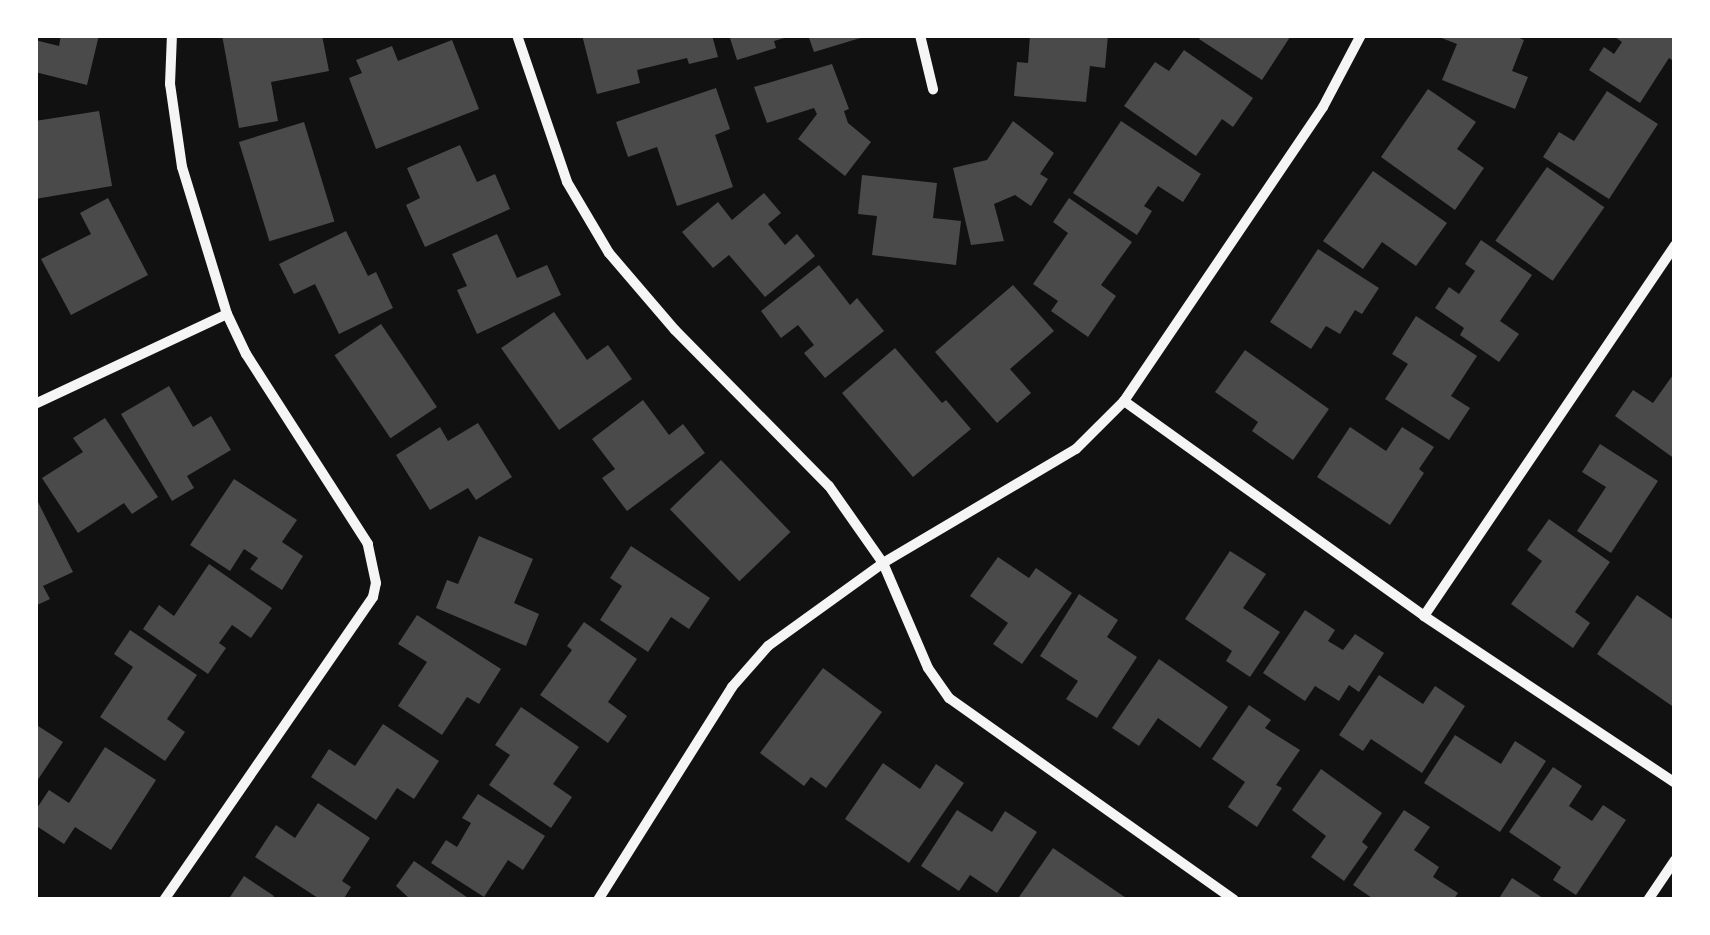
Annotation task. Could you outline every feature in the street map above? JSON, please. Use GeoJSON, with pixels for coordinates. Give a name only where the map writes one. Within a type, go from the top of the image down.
{"type":"FeatureCollection","features":[{"type":"Feature","properties":{"kind":"street"},"geometry":{"type":"LineString","coordinates":[[164,900],[373,598],[376,582],[368,544],[246,354],[228,314],[182,167],[170,84],[172,35]]}},
{"type":"Feature","properties":{"kind":"street"},"geometry":{"type":"LineString","coordinates":[[517,35],[567,182],[610,253],[674,330],[829,486],[883,563],[928,668],[949,698],[1234,900]]}},
{"type":"Feature","properties":{"kind":"street"},"geometry":{"type":"LineString","coordinates":[[920,35],[932,89]]}},
{"type":"Feature","properties":{"kind":"street"},"geometry":{"type":"LineString","coordinates":[[598,900],[732,686],[768,646],[883,563],[1076,449],[1124,401],[1323,107],[1360,35]]}},
{"type":"Feature","properties":{"kind":"street"},"geometry":{"type":"LineString","coordinates":[[1424,616],[1675,245]]}},
{"type":"Feature","properties":{"kind":"street"},"geometry":{"type":"LineString","coordinates":[[35,404],[228,314]]}},
{"type":"Feature","properties":{"kind":"street"},"geometry":{"type":"LineString","coordinates":[[1124,401],[1424,616],[1675,782]]}},
{"type":"Feature","properties":{"kind":"street"},"geometry":{"type":"LineString","coordinates":[[1648,900],[1675,860]]}},
{"type":"Feature","properties":{"kind":"building"},"geometry":{"type":"Polygon","coordinates":[[[61,35],[99,35],[87,85],[35,72],[35,40],[59,46],[61,35]]]}},
{"type":"Feature","properties":{"kind":"building"},"geometry":{"type":"Polygon","coordinates":[[[222,35],[322,35],[329,71],[271,82],[278,121],[239,128],[222,35]]]}},
{"type":"Feature","properties":{"kind":"building"},"geometry":{"type":"Polygon","coordinates":[[[582,35],[712,35],[718,57],[689,64],[687,58],[637,70],[640,83],[597,94],[582,35]]]}},
{"type":"Feature","properties":{"kind":"building"},"geometry":{"type":"Polygon","coordinates":[[[729,35],[791,36],[774,41],[776,48],[737,60],[729,35]]]}},
{"type":"Feature","properties":{"kind":"building"},"geometry":{"type":"Polygon","coordinates":[[[808,35],[867,35],[867,36],[814,52],[808,35]]]}},
{"type":"Feature","properties":{"kind":"building"},"geometry":{"type":"Polygon","coordinates":[[[1030,35],[1108,35],[1105,68],[1090,66],[1086,102],[1014,96],[1017,62],[1028,63],[1030,35]]]}},
{"type":"Feature","properties":{"kind":"building"},"geometry":{"type":"Polygon","coordinates":[[[1202,35],[1290,37],[1262,80],[1199,39],[1202,35]]]}},
{"type":"Feature","properties":{"kind":"building"},"geometry":{"type":"Polygon","coordinates":[[[1434,35],[1513,35],[1524,40],[1512,71],[1528,77],[1515,109],[1442,80],[1457,44],[1434,35]]]}},
{"type":"Feature","properties":{"kind":"building"},"geometry":{"type":"Polygon","coordinates":[[[1612,35],[1675,35],[1675,62],[1669,58],[1640,103],[1589,70],[1604,47],[1614,54],[1622,42],[1612,35]]]}},
{"type":"Feature","properties":{"kind":"building"},"geometry":{"type":"Polygon","coordinates":[[[452,40],[479,109],[376,149],[349,78],[362,73],[356,60],[392,46],[398,61],[452,40]]]}},
{"type":"Feature","properties":{"kind":"building"},"geometry":{"type":"Polygon","coordinates":[[[1184,50],[1253,98],[1233,127],[1222,119],[1196,156],[1124,106],[1155,62],[1169,71],[1184,50]]]}},
{"type":"Feature","properties":{"kind":"building"},"geometry":{"type":"Polygon","coordinates":[[[832,64],[849,109],[844,111],[848,123],[871,142],[845,176],[798,139],[817,114],[814,108],[767,123],[754,87],[832,64]]]}},
{"type":"Feature","properties":{"kind":"building"},"geometry":{"type":"Polygon","coordinates":[[[716,88],[730,129],[715,135],[733,187],[677,206],[657,147],[628,157],[616,122],[716,88]]]}},
{"type":"Feature","properties":{"kind":"building"},"geometry":{"type":"Polygon","coordinates":[[[1428,89],[1476,122],[1457,149],[1484,168],[1455,210],[1381,157],[1428,89]]]}},
{"type":"Feature","properties":{"kind":"building"},"geometry":{"type":"Polygon","coordinates":[[[1607,91],[1658,124],[1609,199],[1543,157],[1559,132],[1574,141],[1607,91]]]}},
{"type":"Feature","properties":{"kind":"building"},"geometry":{"type":"Polygon","coordinates":[[[99,111],[112,186],[35,199],[35,121],[99,111]]]}},
{"type":"Feature","properties":{"kind":"building"},"geometry":{"type":"Polygon","coordinates":[[[1013,121],[1054,153],[1040,174],[1048,179],[1031,206],[1015,195],[994,204],[1004,241],[971,245],[953,168],[987,160],[1013,121]]]}},
{"type":"Feature","properties":{"kind":"building"},"geometry":{"type":"Polygon","coordinates":[[[1121,121],[1201,174],[1183,202],[1158,186],[1144,206],[1152,211],[1137,235],[1073,193],[1121,121]]]}},
{"type":"Feature","properties":{"kind":"building"},"geometry":{"type":"Polygon","coordinates":[[[304,122],[334,221],[269,241],[239,142],[304,122]]]}},
{"type":"Feature","properties":{"kind":"building"},"geometry":{"type":"Polygon","coordinates":[[[460,145],[477,182],[495,174],[510,209],[425,247],[406,205],[420,198],[407,168],[460,145]]]}},
{"type":"Feature","properties":{"kind":"building"},"geometry":{"type":"Polygon","coordinates":[[[1547,167],[1604,207],[1553,281],[1495,241],[1547,167]]]}},
{"type":"Feature","properties":{"kind":"building"},"geometry":{"type":"Polygon","coordinates":[[[1373,171],[1447,223],[1416,266],[1382,242],[1363,269],[1323,241],[1373,171]]]}},
{"type":"Feature","properties":{"kind":"building"},"geometry":{"type":"Polygon","coordinates":[[[862,175],[937,183],[933,218],[961,221],[956,265],[872,255],[877,216],[858,214],[862,175]]]}},
{"type":"Feature","properties":{"kind":"building"},"geometry":{"type":"Polygon","coordinates":[[[764,193],[781,213],[768,224],[785,245],[797,234],[815,256],[765,297],[729,255],[713,268],[682,232],[718,202],[732,220],[764,193]]]}},
{"type":"Feature","properties":{"kind":"building"},"geometry":{"type":"Polygon","coordinates":[[[108,198],[148,275],[71,315],[41,259],[91,234],[80,213],[108,198]]]}},
{"type":"Feature","properties":{"kind":"building"},"geometry":{"type":"Polygon","coordinates":[[[1069,198],[1132,242],[1101,285],[1116,296],[1088,337],[1051,311],[1058,301],[1033,284],[1068,233],[1053,222],[1069,198]]]}},
{"type":"Feature","properties":{"kind":"building"},"geometry":{"type":"Polygon","coordinates":[[[346,231],[368,276],[376,272],[393,308],[339,334],[315,284],[294,294],[279,264],[346,231]]]}},
{"type":"Feature","properties":{"kind":"building"},"geometry":{"type":"Polygon","coordinates":[[[497,234],[517,278],[547,265],[561,295],[477,334],[457,290],[467,286],[452,254],[497,234]]]}},
{"type":"Feature","properties":{"kind":"building"},"geometry":{"type":"Polygon","coordinates":[[[1481,240],[1532,275],[1500,321],[1519,334],[1499,362],[1460,335],[1464,328],[1435,308],[1449,287],[1459,294],[1475,271],[1465,264],[1481,240]]]}},
{"type":"Feature","properties":{"kind":"building"},"geometry":{"type":"Polygon","coordinates":[[[1318,249],[1379,288],[1362,314],[1355,310],[1340,334],[1326,326],[1311,349],[1270,322],[1318,249]]]}},
{"type":"Feature","properties":{"kind":"building"},"geometry":{"type":"Polygon","coordinates":[[[819,265],[850,305],[857,298],[884,331],[825,378],[804,353],[814,345],[798,325],[781,338],[761,311],[819,265]]]}},
{"type":"Feature","properties":{"kind":"building"},"geometry":{"type":"Polygon","coordinates":[[[1013,285],[1054,331],[1010,369],[1031,393],[997,423],[935,352],[1013,285]]]}},
{"type":"Feature","properties":{"kind":"building"},"geometry":{"type":"Polygon","coordinates":[[[554,312],[587,360],[608,345],[632,379],[559,430],[501,348],[554,312]]]}},
{"type":"Feature","properties":{"kind":"building"},"geometry":{"type":"Polygon","coordinates":[[[1416,316],[1477,356],[1451,396],[1470,408],[1449,440],[1385,399],[1408,364],[1392,354],[1416,316]]]}},
{"type":"Feature","properties":{"kind":"building"},"geometry":{"type":"Polygon","coordinates":[[[381,324],[437,407],[390,438],[335,355],[381,324]]]}},
{"type":"Feature","properties":{"kind":"building"},"geometry":{"type":"Polygon","coordinates":[[[895,348],[942,403],[946,400],[971,429],[913,477],[842,393],[895,348]]]}},
{"type":"Feature","properties":{"kind":"building"},"geometry":{"type":"Polygon","coordinates":[[[1245,350],[1329,409],[1293,460],[1252,431],[1258,422],[1215,392],[1245,350]]]}},
{"type":"Feature","properties":{"kind":"building"},"geometry":{"type":"Polygon","coordinates":[[[1675,372],[1675,459],[1615,416],[1633,390],[1653,403],[1675,372]]]}},
{"type":"Feature","properties":{"kind":"building"},"geometry":{"type":"Polygon","coordinates":[[[169,386],[193,427],[211,416],[231,450],[187,476],[194,488],[172,501],[121,414],[169,386]]]}},
{"type":"Feature","properties":{"kind":"building"},"geometry":{"type":"Polygon","coordinates":[[[643,400],[669,435],[683,424],[705,453],[627,511],[602,478],[615,469],[592,439],[643,400]]]}},
{"type":"Feature","properties":{"kind":"building"},"geometry":{"type":"Polygon","coordinates":[[[105,418],[158,497],[132,514],[124,503],[78,533],[42,478],[83,452],[73,438],[105,418]]]}},
{"type":"Feature","properties":{"kind":"building"},"geometry":{"type":"Polygon","coordinates":[[[478,423],[512,477],[476,500],[468,488],[430,510],[396,455],[440,427],[448,441],[478,423]]]}},
{"type":"Feature","properties":{"kind":"building"},"geometry":{"type":"Polygon","coordinates":[[[1350,427],[1386,451],[1402,427],[1434,447],[1419,469],[1424,473],[1390,525],[1317,477],[1350,427]]]}},
{"type":"Feature","properties":{"kind":"building"},"geometry":{"type":"Polygon","coordinates":[[[1600,444],[1658,481],[1611,553],[1577,531],[1606,487],[1582,472],[1600,444]]]}},
{"type":"Feature","properties":{"kind":"building"},"geometry":{"type":"Polygon","coordinates":[[[721,460],[790,532],[739,581],[670,509],[721,460]]]}},
{"type":"Feature","properties":{"kind":"building"},"geometry":{"type":"Polygon","coordinates":[[[234,479],[297,520],[282,542],[303,556],[282,590],[250,569],[258,558],[244,549],[230,571],[190,545],[234,479]]]}},
{"type":"Feature","properties":{"kind":"building"},"geometry":{"type":"Polygon","coordinates":[[[35,496],[73,572],[43,586],[50,599],[35,606],[35,496]]]}},
{"type":"Feature","properties":{"kind":"building"},"geometry":{"type":"Polygon","coordinates":[[[1549,519],[1610,562],[1575,612],[1590,623],[1573,648],[1511,604],[1542,561],[1527,550],[1549,519]]]}},
{"type":"Feature","properties":{"kind":"building"},"geometry":{"type":"Polygon","coordinates":[[[479,536],[533,559],[514,603],[539,614],[526,646],[436,608],[447,580],[458,584],[479,536]]]}},
{"type":"Feature","properties":{"kind":"building"},"geometry":{"type":"Polygon","coordinates":[[[631,546],[710,598],[689,629],[671,617],[648,652],[600,620],[622,586],[610,578],[631,546]]]}},
{"type":"Feature","properties":{"kind":"building"},"geometry":{"type":"Polygon","coordinates":[[[1230,551],[1266,574],[1243,608],[1280,632],[1250,677],[1226,661],[1232,651],[1185,619],[1230,551]]]}},
{"type":"Feature","properties":{"kind":"building"},"geometry":{"type":"Polygon","coordinates":[[[998,557],[1029,578],[1036,568],[1072,593],[1022,664],[993,644],[1008,623],[970,596],[998,557]]]}},
{"type":"Feature","properties":{"kind":"building"},"geometry":{"type":"Polygon","coordinates":[[[209,564],[272,608],[251,638],[232,625],[219,643],[226,648],[208,674],[143,629],[159,605],[174,616],[209,564]]]}},
{"type":"Feature","properties":{"kind":"building"},"geometry":{"type":"Polygon","coordinates":[[[1079,594],[1118,620],[1107,637],[1137,657],[1097,718],[1066,699],[1078,681],[1040,656],[1079,594]]]}},
{"type":"Feature","properties":{"kind":"building"},"geometry":{"type":"Polygon","coordinates":[[[1637,595],[1675,621],[1675,708],[1597,654],[1637,595]]]}},
{"type":"Feature","properties":{"kind":"building"},"geometry":{"type":"Polygon","coordinates":[[[1305,610],[1335,630],[1328,641],[1343,650],[1355,634],[1384,653],[1359,692],[1349,685],[1339,701],[1315,686],[1305,701],[1263,673],[1305,610]]]}},
{"type":"Feature","properties":{"kind":"building"},"geometry":{"type":"Polygon","coordinates":[[[417,615],[501,669],[479,704],[467,697],[442,735],[398,706],[427,662],[398,644],[417,615]]]}},
{"type":"Feature","properties":{"kind":"building"},"geometry":{"type":"Polygon","coordinates":[[[584,622],[637,659],[608,702],[627,716],[608,743],[540,695],[572,650],[567,646],[584,622]]]}},
{"type":"Feature","properties":{"kind":"building"},"geometry":{"type":"Polygon","coordinates":[[[130,630],[197,675],[167,719],[185,732],[165,761],[100,717],[133,667],[114,654],[130,630]]]}},
{"type":"Feature","properties":{"kind":"building"},"geometry":{"type":"Polygon","coordinates":[[[1159,659],[1228,707],[1200,748],[1158,718],[1139,746],[1112,728],[1159,659]]]}},
{"type":"Feature","properties":{"kind":"building"},"geometry":{"type":"Polygon","coordinates":[[[823,668],[882,712],[826,788],[811,777],[804,786],[760,753],[823,668]]]}},
{"type":"Feature","properties":{"kind":"building"},"geometry":{"type":"Polygon","coordinates":[[[1379,675],[1423,704],[1435,686],[1465,706],[1422,773],[1371,739],[1363,751],[1339,735],[1379,675]]]}},
{"type":"Feature","properties":{"kind":"building"},"geometry":{"type":"Polygon","coordinates":[[[1249,705],[1271,720],[1265,728],[1300,750],[1276,785],[1282,788],[1257,827],[1228,807],[1245,782],[1212,759],[1249,705]]]}},
{"type":"Feature","properties":{"kind":"building"},"geometry":{"type":"Polygon","coordinates":[[[521,707],[579,747],[553,784],[572,797],[551,828],[489,785],[510,755],[495,745],[521,707]]]}},
{"type":"Feature","properties":{"kind":"building"},"geometry":{"type":"Polygon","coordinates":[[[35,724],[63,742],[35,784],[35,724]]]}},
{"type":"Feature","properties":{"kind":"building"},"geometry":{"type":"Polygon","coordinates":[[[383,724],[439,761],[414,799],[397,788],[376,820],[311,777],[329,749],[355,766],[383,724]]]}},
{"type":"Feature","properties":{"kind":"building"},"geometry":{"type":"Polygon","coordinates":[[[1455,735],[1501,764],[1515,741],[1546,761],[1500,832],[1424,783],[1455,735]]]}},
{"type":"Feature","properties":{"kind":"building"},"geometry":{"type":"Polygon","coordinates":[[[105,747],[156,780],[111,850],[75,827],[64,844],[35,825],[35,811],[49,790],[69,803],[105,747]]]}},
{"type":"Feature","properties":{"kind":"building"},"geometry":{"type":"Polygon","coordinates":[[[883,763],[920,789],[936,764],[964,783],[909,863],[845,819],[883,763]]]}},
{"type":"Feature","properties":{"kind":"building"},"geometry":{"type":"Polygon","coordinates":[[[1553,767],[1582,786],[1569,806],[1592,821],[1603,805],[1626,820],[1576,895],[1553,880],[1561,867],[1509,832],[1553,767]]]}},
{"type":"Feature","properties":{"kind":"building"},"geometry":{"type":"Polygon","coordinates":[[[1321,769],[1382,813],[1362,842],[1368,847],[1344,881],[1311,857],[1326,836],[1292,810],[1321,769]]]}},
{"type":"Feature","properties":{"kind":"building"},"geometry":{"type":"Polygon","coordinates":[[[478,794],[545,836],[523,870],[508,860],[484,897],[431,863],[446,840],[457,847],[471,823],[462,818],[478,794]]]}},
{"type":"Feature","properties":{"kind":"building"},"geometry":{"type":"Polygon","coordinates":[[[318,803],[370,838],[342,881],[351,887],[343,900],[321,900],[255,857],[276,825],[295,838],[318,803]]]}},
{"type":"Feature","properties":{"kind":"building"},"geometry":{"type":"Polygon","coordinates":[[[957,810],[992,832],[1005,811],[1037,832],[997,893],[970,875],[959,891],[921,866],[957,810]]]}},
{"type":"Feature","properties":{"kind":"building"},"geometry":{"type":"Polygon","coordinates":[[[1404,810],[1430,827],[1414,850],[1439,867],[1433,877],[1458,893],[1453,900],[1375,900],[1353,885],[1404,810]]]}},
{"type":"Feature","properties":{"kind":"building"},"geometry":{"type":"Polygon","coordinates":[[[1053,848],[1129,900],[1017,900],[1053,848]]]}},
{"type":"Feature","properties":{"kind":"building"},"geometry":{"type":"Polygon","coordinates":[[[414,861],[471,900],[411,900],[396,886],[414,861]]]}},
{"type":"Feature","properties":{"kind":"building"},"geometry":{"type":"Polygon","coordinates":[[[244,876],[274,896],[272,900],[228,900],[244,876]]]}},
{"type":"Feature","properties":{"kind":"building"},"geometry":{"type":"Polygon","coordinates":[[[1512,878],[1546,900],[1498,900],[1512,878]]]}}]}
